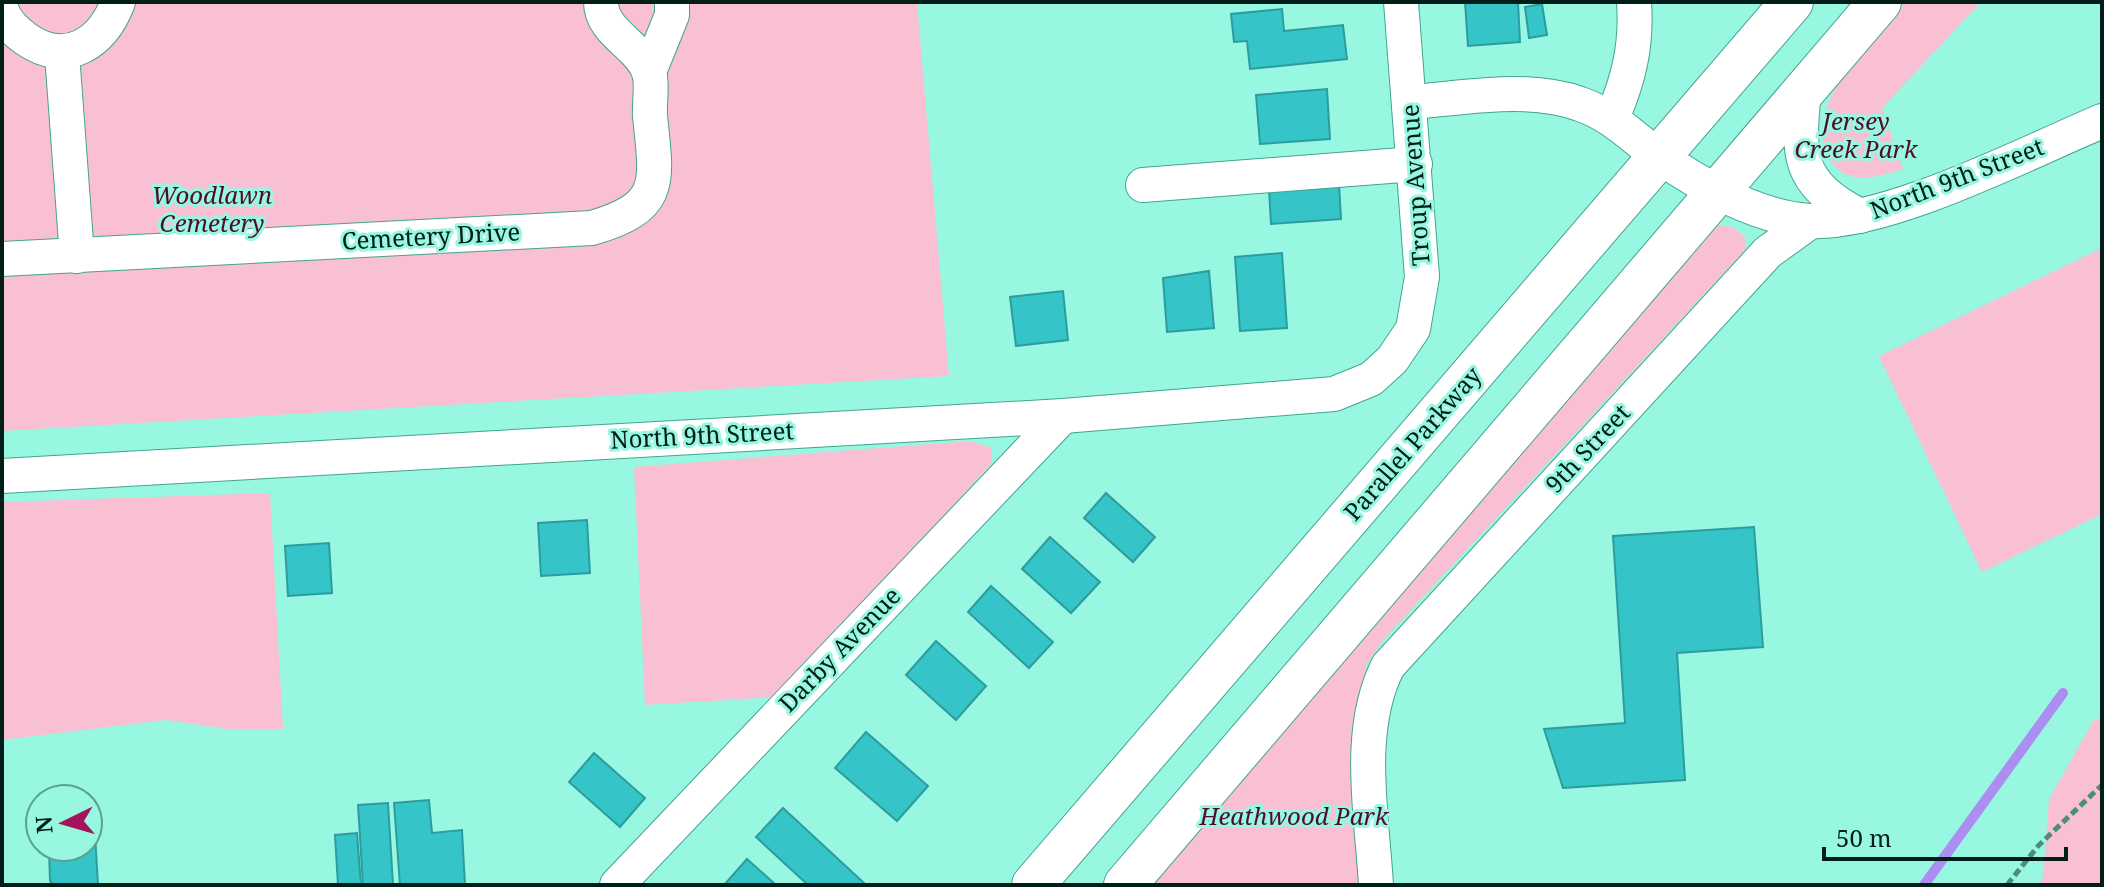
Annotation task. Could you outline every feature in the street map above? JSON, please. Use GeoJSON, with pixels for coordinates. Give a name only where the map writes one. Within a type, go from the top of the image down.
{"type":"FeatureCollection","features":[{"type":"Feature","properties":{"kind":"main road","name":"Parallel Parkway"},"geometry":{"type":"LineString","coordinates":[[1033,885],[1792,2]]}},
{"type":"Feature","properties":{"kind":"main road"},"geometry":{"type":"LineString","coordinates":[[1125,885],[1880,2]]}},
{"type":"Feature","properties":{"kind":"street"},"geometry":{"type":"LineString","coordinates":[[2,11],[14,31],[45,51],[62,54],[80,48],[100,32],[118,2]]}},
{"type":"Feature","properties":{"kind":"street"},"geometry":{"type":"LineString","coordinates":[[601,2],[612,29],[649,72]]}},
{"type":"Feature","properties":{"kind":"street","name":"Cemetery Drive"},"geometry":{"type":"LineString","coordinates":[[2,259],[592,228],[632,215],[645,203],[654,179],[649,72],[672,15],[672,2]]}},
{"type":"Feature","properties":{"kind":"street","name":"Troup Avenue"},"geometry":{"type":"LineString","coordinates":[[1392,360],[1413,329],[1422,277],[1401,2]]}},
{"type":"Feature","properties":{"kind":"street"},"geometry":{"type":"LineString","coordinates":[[1612,118],[1628,81],[1634,51],[1634,2]]}},
{"type":"Feature","properties":{"kind":"street"},"geometry":{"type":"LineString","coordinates":[[62,54],[77,256]]}},
{"type":"Feature","properties":{"kind":"street"},"geometry":{"type":"LineString","coordinates":[[1804,88],[1800,138],[1804,167],[1829,200],[1860,216]]}},
{"type":"Feature","properties":{"kind":"street"},"geometry":{"type":"LineString","coordinates":[[1411,102],[1493,95],[1539,96],[1578,103],[1612,118],[1660,157],[1718,190]]}},
{"type":"Feature","properties":{"kind":"street","name":"North 9th Street"},"geometry":{"type":"LineString","coordinates":[[1718,190],[1770,213],[1811,221],[1860,216],[1923,196],[2102,121]]}},
{"type":"Feature","properties":{"kind":"street"},"geometry":{"type":"LineString","coordinates":[[1143,185],[1415,164]]}},
{"type":"Feature","properties":{"kind":"street","name":"9th Street"},"geometry":{"type":"LineString","coordinates":[[1376,885],[1368,751],[1377,688],[1388,666],[1768,252],[1811,221]]}},
{"type":"Feature","properties":{"kind":"street","name":"North 9th Street"},"geometry":{"type":"LineString","coordinates":[[2,476],[1063,416],[1334,394],[1371,379],[1392,360]]}},
{"type":"Feature","properties":{"kind":"street","name":"Darby Avenue"},"geometry":{"type":"LineString","coordinates":[[617,885],[1063,416]]}},
{"type":"Feature","properties":{"kind":"path"},"geometry":{"type":"LineString","coordinates":[[2007,885],[2039,845],[2102,785]]}},
{"type":"Feature","properties":{"kind":"green space","name":"Woodlawn Cemetery"},"geometry":{"type":"Polygon","coordinates":[[[2,2],[917,2],[949,376],[2,431],[2,2]]]}},
{"type":"Feature","properties":{"kind":"green space","name":"Jersey Creek Park"},"geometry":{"type":"Polygon","coordinates":[[[1905,2],[1981,2],[1882,108],[1903,169],[1867,178],[1849,175],[1834,165],[1824,144],[1823,123],[1830,100],[1857,56],[1905,2]]]}},
{"type":"Feature","properties":{"kind":"green space","name":"Heathwood Park"},"geometry":{"type":"Polygon","coordinates":[[[1719,225],[1733,227],[1745,237],[1745,250],[1384,639],[1366,665],[1362,714],[1368,885],[1145,885],[1706,233],[1719,225]]]}},
{"type":"Feature","properties":{"kind":"green space"},"geometry":{"type":"Polygon","coordinates":[[[2102,248],[2102,514],[1982,572],[1879,356],[2102,248]]]}},
{"type":"Feature","properties":{"kind":"green space"},"geometry":{"type":"Polygon","coordinates":[[[971,441],[992,448],[991,464],[777,697],[645,705],[634,467],[971,441]]]}},
{"type":"Feature","properties":{"kind":"green space"},"geometry":{"type":"Polygon","coordinates":[[[270,493],[283,729],[228,729],[165,720],[2,740],[2,502],[270,493]]]}},
{"type":"Feature","properties":{"kind":"green space"},"geometry":{"type":"Polygon","coordinates":[[[2102,717],[2102,885],[2039,885],[2043,877],[2049,799],[2094,720],[2102,717]]]}},
{"type":"Feature","properties":{"kind":"building"},"geometry":{"type":"Polygon","coordinates":[[[1465,2],[1518,2],[1520,42],[1468,46],[1465,2]]]}},
{"type":"Feature","properties":{"kind":"building"},"geometry":{"type":"Polygon","coordinates":[[[1542,4],[1547,35],[1529,38],[1525,7],[1542,4]]]}},
{"type":"Feature","properties":{"kind":"building"},"geometry":{"type":"Polygon","coordinates":[[[1282,9],[1284,31],[1343,25],[1347,59],[1250,69],[1247,41],[1234,42],[1231,14],[1282,9]]]}},
{"type":"Feature","properties":{"kind":"building"},"geometry":{"type":"Polygon","coordinates":[[[1327,89],[1330,139],[1260,144],[1256,95],[1327,89]]]}},
{"type":"Feature","properties":{"kind":"building"},"geometry":{"type":"Polygon","coordinates":[[[1339,184],[1341,219],[1271,224],[1269,190],[1339,184]]]}},
{"type":"Feature","properties":{"kind":"building"},"geometry":{"type":"Polygon","coordinates":[[[1282,253],[1287,328],[1240,331],[1235,257],[1282,253]]]}},
{"type":"Feature","properties":{"kind":"building"},"geometry":{"type":"Polygon","coordinates":[[[1209,271],[1214,328],[1167,332],[1163,278],[1209,271]]]}},
{"type":"Feature","properties":{"kind":"building"},"geometry":{"type":"Polygon","coordinates":[[[1063,291],[1068,340],[1016,346],[1010,297],[1063,291]]]}},
{"type":"Feature","properties":{"kind":"building"},"geometry":{"type":"Polygon","coordinates":[[[1106,493],[1155,537],[1133,562],[1084,518],[1106,493]]]}},
{"type":"Feature","properties":{"kind":"building"},"geometry":{"type":"Polygon","coordinates":[[[587,520],[590,573],[541,576],[538,523],[587,520]]]}},
{"type":"Feature","properties":{"kind":"building"},"geometry":{"type":"Polygon","coordinates":[[[1754,527],[1763,647],[1677,653],[1685,780],[1563,788],[1544,729],[1625,723],[1613,536],[1754,527]]]}},
{"type":"Feature","properties":{"kind":"building"},"geometry":{"type":"Polygon","coordinates":[[[1050,537],[1100,582],[1071,613],[1022,569],[1050,537]]]}},
{"type":"Feature","properties":{"kind":"building"},"geometry":{"type":"Polygon","coordinates":[[[329,543],[332,593],[288,596],[285,546],[329,543]]]}},
{"type":"Feature","properties":{"kind":"building"},"geometry":{"type":"Polygon","coordinates":[[[991,586],[1053,642],[1029,668],[968,612],[991,586]]]}},
{"type":"Feature","properties":{"kind":"building"},"geometry":{"type":"Polygon","coordinates":[[[936,641],[986,686],[956,720],[906,675],[936,641]]]}},
{"type":"Feature","properties":{"kind":"building"},"geometry":{"type":"Polygon","coordinates":[[[866,732],[928,786],[897,821],[835,768],[866,732]]]}},
{"type":"Feature","properties":{"kind":"building"},"geometry":{"type":"Polygon","coordinates":[[[594,753],[645,798],[620,827],[569,782],[594,753]]]}},
{"type":"Feature","properties":{"kind":"building"},"geometry":{"type":"Polygon","coordinates":[[[429,800],[432,833],[462,830],[465,885],[400,885],[394,803],[429,800]]]}},
{"type":"Feature","properties":{"kind":"building"},"geometry":{"type":"Polygon","coordinates":[[[388,803],[393,885],[363,885],[358,805],[388,803]]]}},
{"type":"Feature","properties":{"kind":"building"},"geometry":{"type":"Polygon","coordinates":[[[783,808],[864,883],[808,885],[756,837],[783,808]]]}},
{"type":"Feature","properties":{"kind":"building"},"geometry":{"type":"Polygon","coordinates":[[[357,833],[361,885],[338,885],[335,835],[357,833]]]}},
{"type":"Feature","properties":{"kind":"building"},"geometry":{"type":"Polygon","coordinates":[[[747,859],[776,885],[724,885],[747,859]]]}},
{"type":"Feature","properties":{"kind":"building"},"geometry":{"type":"Polygon","coordinates":[[[49,863],[97,863],[98,885],[54,885],[50,881],[49,863]]]}},
{"type":"Feature","properties":{"kind":"waterway"},"geometry":{"type":"LineString","coordinates":[[1924,885],[2063,693]]}}]}
